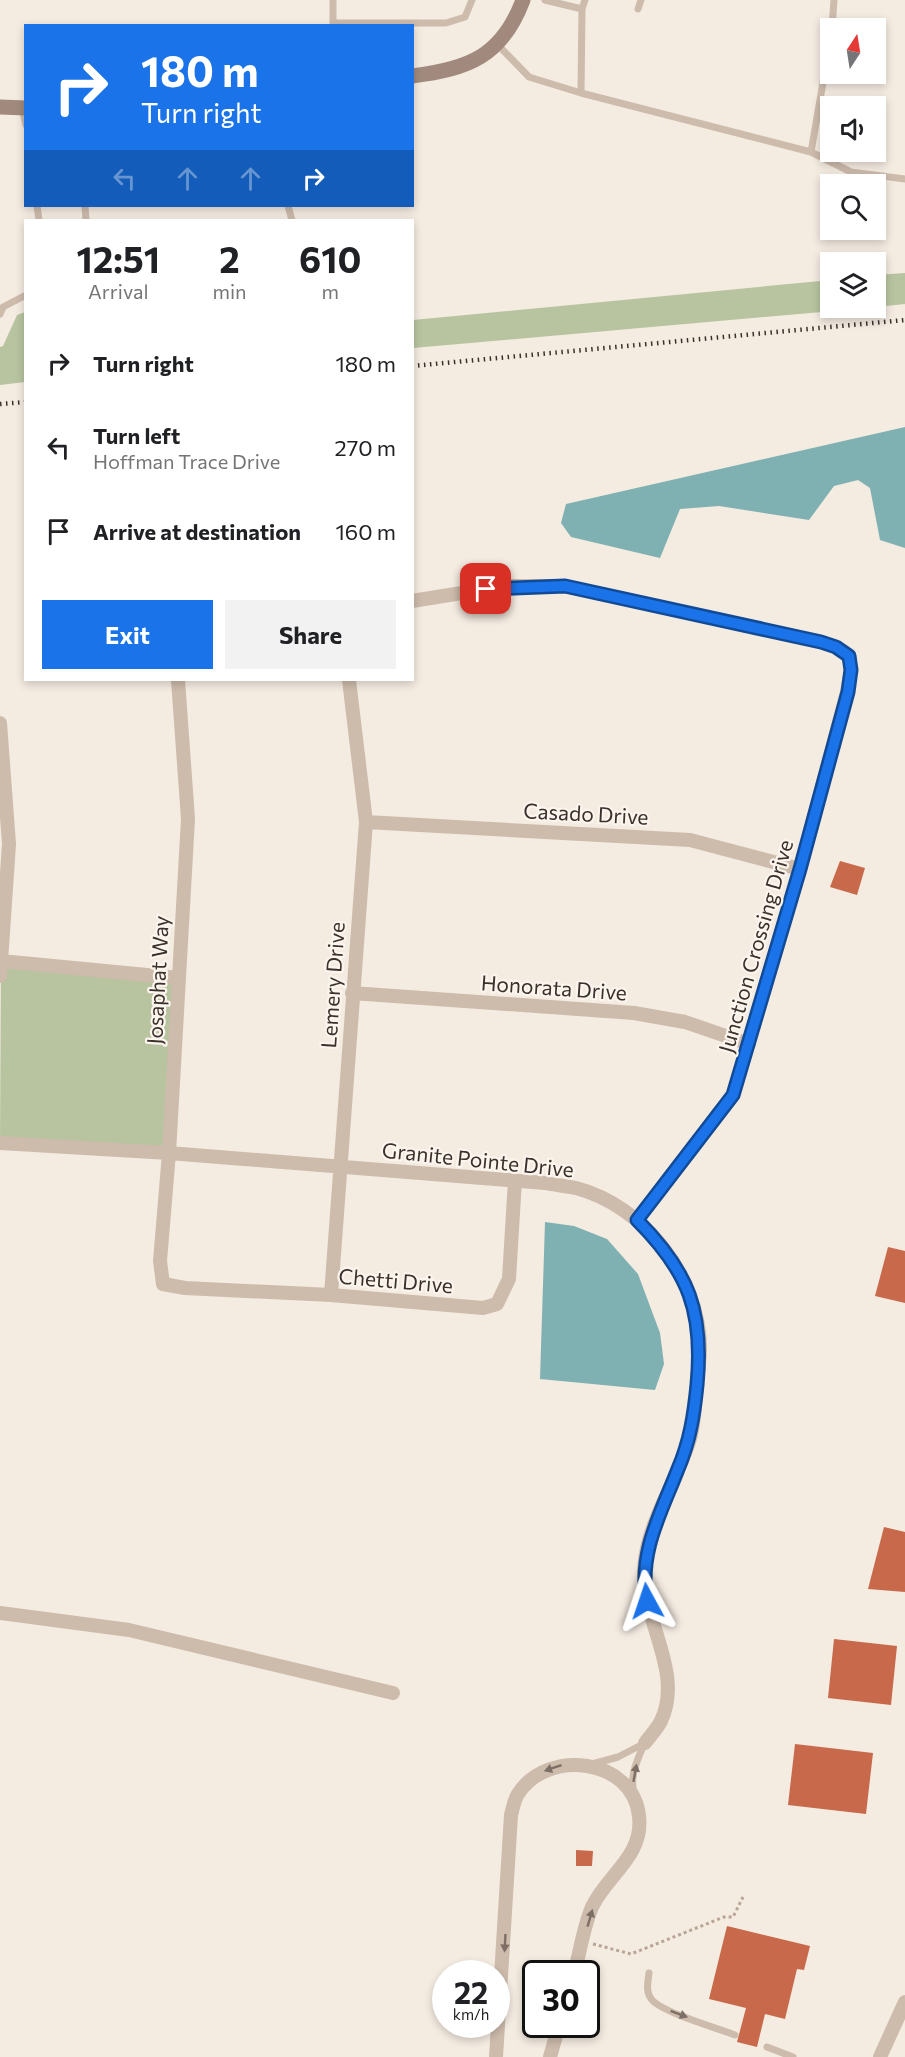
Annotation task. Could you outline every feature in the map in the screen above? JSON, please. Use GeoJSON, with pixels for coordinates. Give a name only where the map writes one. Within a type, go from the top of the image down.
{"type":"FeatureCollection","features":[{"type":"Feature","properties":{"kind":"street"},"geometry":{"type":"LineString","coordinates":[[414,76],[458,69],[490,51],[514,25],[524,0]]}},
{"type":"Feature","properties":{"kind":"street"},"geometry":{"type":"LineString","coordinates":[[0,107],[24,108]]}},
{"type":"Feature","properties":{"kind":"street","name":"Junction Crossing Drive"},"geometry":{"type":"LineString","coordinates":[[414,601],[505,586],[565,586],[821,642],[836,647],[849,656],[851,670],[848,692],[800,869],[733,1095],[637,1220]]}},
{"type":"Feature","properties":{"kind":"street","name":"Josaphat Way"},"geometry":{"type":"LineString","coordinates":[[163,1284],[160,1261],[169,1153],[188,819],[178,681]]}},
{"type":"Feature","properties":{"kind":"street","name":"Lemery Drive"},"geometry":{"type":"LineString","coordinates":[[331,1295],[366,822],[349,681]]}},
{"type":"Feature","properties":{"kind":"street"},"geometry":{"type":"LineString","coordinates":[[0,723],[9,844],[0,976]]}},
{"type":"Feature","properties":{"kind":"street","name":"Casado Drive"},"geometry":{"type":"LineString","coordinates":[[366,822],[690,840],[800,869]]}},
{"type":"Feature","properties":{"kind":"street"},"geometry":{"type":"LineString","coordinates":[[1,961],[178,978]]}},
{"type":"Feature","properties":{"kind":"street","name":"Honorata Drive"},"geometry":{"type":"LineString","coordinates":[[352,993],[634,1013],[685,1022],[749,1044]]}},
{"type":"Feature","properties":{"kind":"street","name":"Granite Pointe Drive"},"geometry":{"type":"LineString","coordinates":[[0,1143],[169,1153],[515,1180],[577,1189],[609,1202],[637,1220],[660,1243],[679,1270],[693,1302],[700,1346],[690,1440],[652,1531],[644,1569],[649,1613],[669,1683],[667,1704],[660,1722],[645,1743]]}},
{"type":"Feature","properties":{"kind":"street","name":"Chetti Drive"},"geometry":{"type":"LineString","coordinates":[[163,1284],[185,1288],[331,1295],[483,1308],[497,1304],[509,1279],[515,1180]]}},
{"type":"Feature","properties":{"kind":"street"},"geometry":{"type":"LineString","coordinates":[[0,1613],[129,1630],[393,1693]]}},
{"type":"Feature","properties":{"kind":"street"},"geometry":{"type":"LineString","coordinates":[[496,2057],[503,1975],[511,1815],[516,1796],[529,1781],[550,1768],[569,1764],[588,1765],[605,1771],[621,1782],[637,1804],[640,1831],[632,1853],[593,1906],[578,1960]]}},
{"type":"Feature","properties":{"kind":"street"},"geometry":{"type":"LineString","coordinates":[[880,2057],[905,2002]]}},
{"type":"Feature","properties":{"kind":"street"},"geometry":{"type":"LineString","coordinates":[[550,2057],[555,2038]]}},
{"type":"Feature","properties":{"kind":"lane"},"geometry":{"type":"LineString","coordinates":[[333,0],[333,24],[446,23],[465,17],[472,0]]}},
{"type":"Feature","properties":{"kind":"lane"},"geometry":{"type":"LineString","coordinates":[[545,0],[582,9]]}},
{"type":"Feature","properties":{"kind":"lane"},"geometry":{"type":"LineString","coordinates":[[581,93],[582,9],[585,0]]}},
{"type":"Feature","properties":{"kind":"lane"},"geometry":{"type":"LineString","coordinates":[[638,9],[640,0]]}},
{"type":"Feature","properties":{"kind":"lane"},"geometry":{"type":"LineString","coordinates":[[833,18],[834,0]]}},
{"type":"Feature","properties":{"kind":"lane"},"geometry":{"type":"LineString","coordinates":[[497,44],[529,77],[581,93],[812,152],[851,172],[905,179]]}},
{"type":"Feature","properties":{"kind":"lane"},"geometry":{"type":"LineString","coordinates":[[812,152],[823,84]]}},
{"type":"Feature","properties":{"kind":"lane"},"geometry":{"type":"LineString","coordinates":[[0,314],[3,307],[24,296]]}},
{"type":"Feature","properties":{"kind":"lane"},"geometry":{"type":"LineString","coordinates":[[588,1765],[618,1757],[645,1743]]}},
{"type":"Feature","properties":{"kind":"lane"},"geometry":{"type":"LineString","coordinates":[[637,1804],[632,1786],[637,1760],[645,1743]]}},
{"type":"Feature","properties":{"kind":"lane"},"geometry":{"type":"LineString","coordinates":[[650,1973],[647,1987],[651,1999],[663,2007],[735,2035]]}},
{"type":"Feature","properties":{"kind":"lane"},"geometry":{"type":"LineString","coordinates":[[767,2047],[793,2057]]}},
{"type":"Feature","properties":{"kind":"path"},"geometry":{"type":"LineString","coordinates":[[583,1941],[631,1954],[724,1917],[733,1917],[743,1897]]}},
{"type":"Feature","properties":{"kind":"green space"},"geometry":{"type":"Polygon","coordinates":[[[905,273],[905,304],[886,306],[886,274],[905,273]]]}},
{"type":"Feature","properties":{"kind":"green space"},"geometry":{"type":"Polygon","coordinates":[[[820,281],[820,312],[414,348],[414,320],[820,281]]]}},
{"type":"Feature","properties":{"kind":"green space"},"geometry":{"type":"Polygon","coordinates":[[[24,312],[24,382],[0,385],[0,347],[3,346],[17,315],[24,312]]]}},
{"type":"Feature","properties":{"kind":"green space"},"geometry":{"type":"Polygon","coordinates":[[[1,961],[178,978],[169,1153],[0,1143],[1,961]]]}},
{"type":"Feature","properties":{"kind":"water"},"geometry":{"type":"Polygon","coordinates":[[[905,427],[905,548],[880,540],[870,488],[858,480],[834,486],[809,520],[719,506],[680,509],[660,558],[571,537],[561,523],[566,504],[905,427]]]}},
{"type":"Feature","properties":{"kind":"water"},"geometry":{"type":"Polygon","coordinates":[[[545,1222],[574,1226],[607,1239],[638,1274],[660,1333],[664,1364],[655,1390],[540,1379],[545,1222]]]}},
{"type":"Feature","properties":{"kind":"building"},"geometry":{"type":"Polygon","coordinates":[[[840,861],[865,868],[857,895],[830,887],[840,861]]]}},
{"type":"Feature","properties":{"kind":"building"},"geometry":{"type":"Polygon","coordinates":[[[888,1247],[905,1251],[905,1303],[875,1296],[888,1247]]]}},
{"type":"Feature","properties":{"kind":"building"},"geometry":{"type":"Polygon","coordinates":[[[884,1527],[905,1532],[905,1592],[868,1589],[884,1527]]]}},
{"type":"Feature","properties":{"kind":"building"},"geometry":{"type":"Polygon","coordinates":[[[834,1639],[897,1646],[891,1705],[828,1698],[834,1639]]]}},
{"type":"Feature","properties":{"kind":"building"},"geometry":{"type":"Polygon","coordinates":[[[795,1744],[873,1753],[866,1814],[788,1805],[795,1744]]]}},
{"type":"Feature","properties":{"kind":"building"},"geometry":{"type":"Polygon","coordinates":[[[576,1850],[593,1851],[592,1866],[576,1866],[576,1850]]]}},
{"type":"Feature","properties":{"kind":"building"},"geometry":{"type":"Polygon","coordinates":[[[727,1926],[810,1946],[804,1970],[797,1969],[785,2019],[765,2014],[757,2047],[737,2042],[746,2008],[709,1999],[727,1926]]]}},
{"type":"Feature","properties":{"kind":"railway"},"geometry":{"type":"LineString","coordinates":[[414,366],[905,320]]}},
{"type":"Feature","properties":{"kind":"railway"},"geometry":{"type":"LineString","coordinates":[[0,404],[24,402]]}},
{"type":"Feature","properties":{"kind":"route"},"geometry":{"type":"LineString","coordinates":[[486,589],[505,586],[565,586],[821,642],[836,647],[849,656],[851,670],[848,692],[800,869],[733,1095],[637,1220],[660,1243],[679,1270],[693,1302],[700,1346],[690,1440],[652,1531],[647,1550],[644,1589],[647,1601]]}}]}
